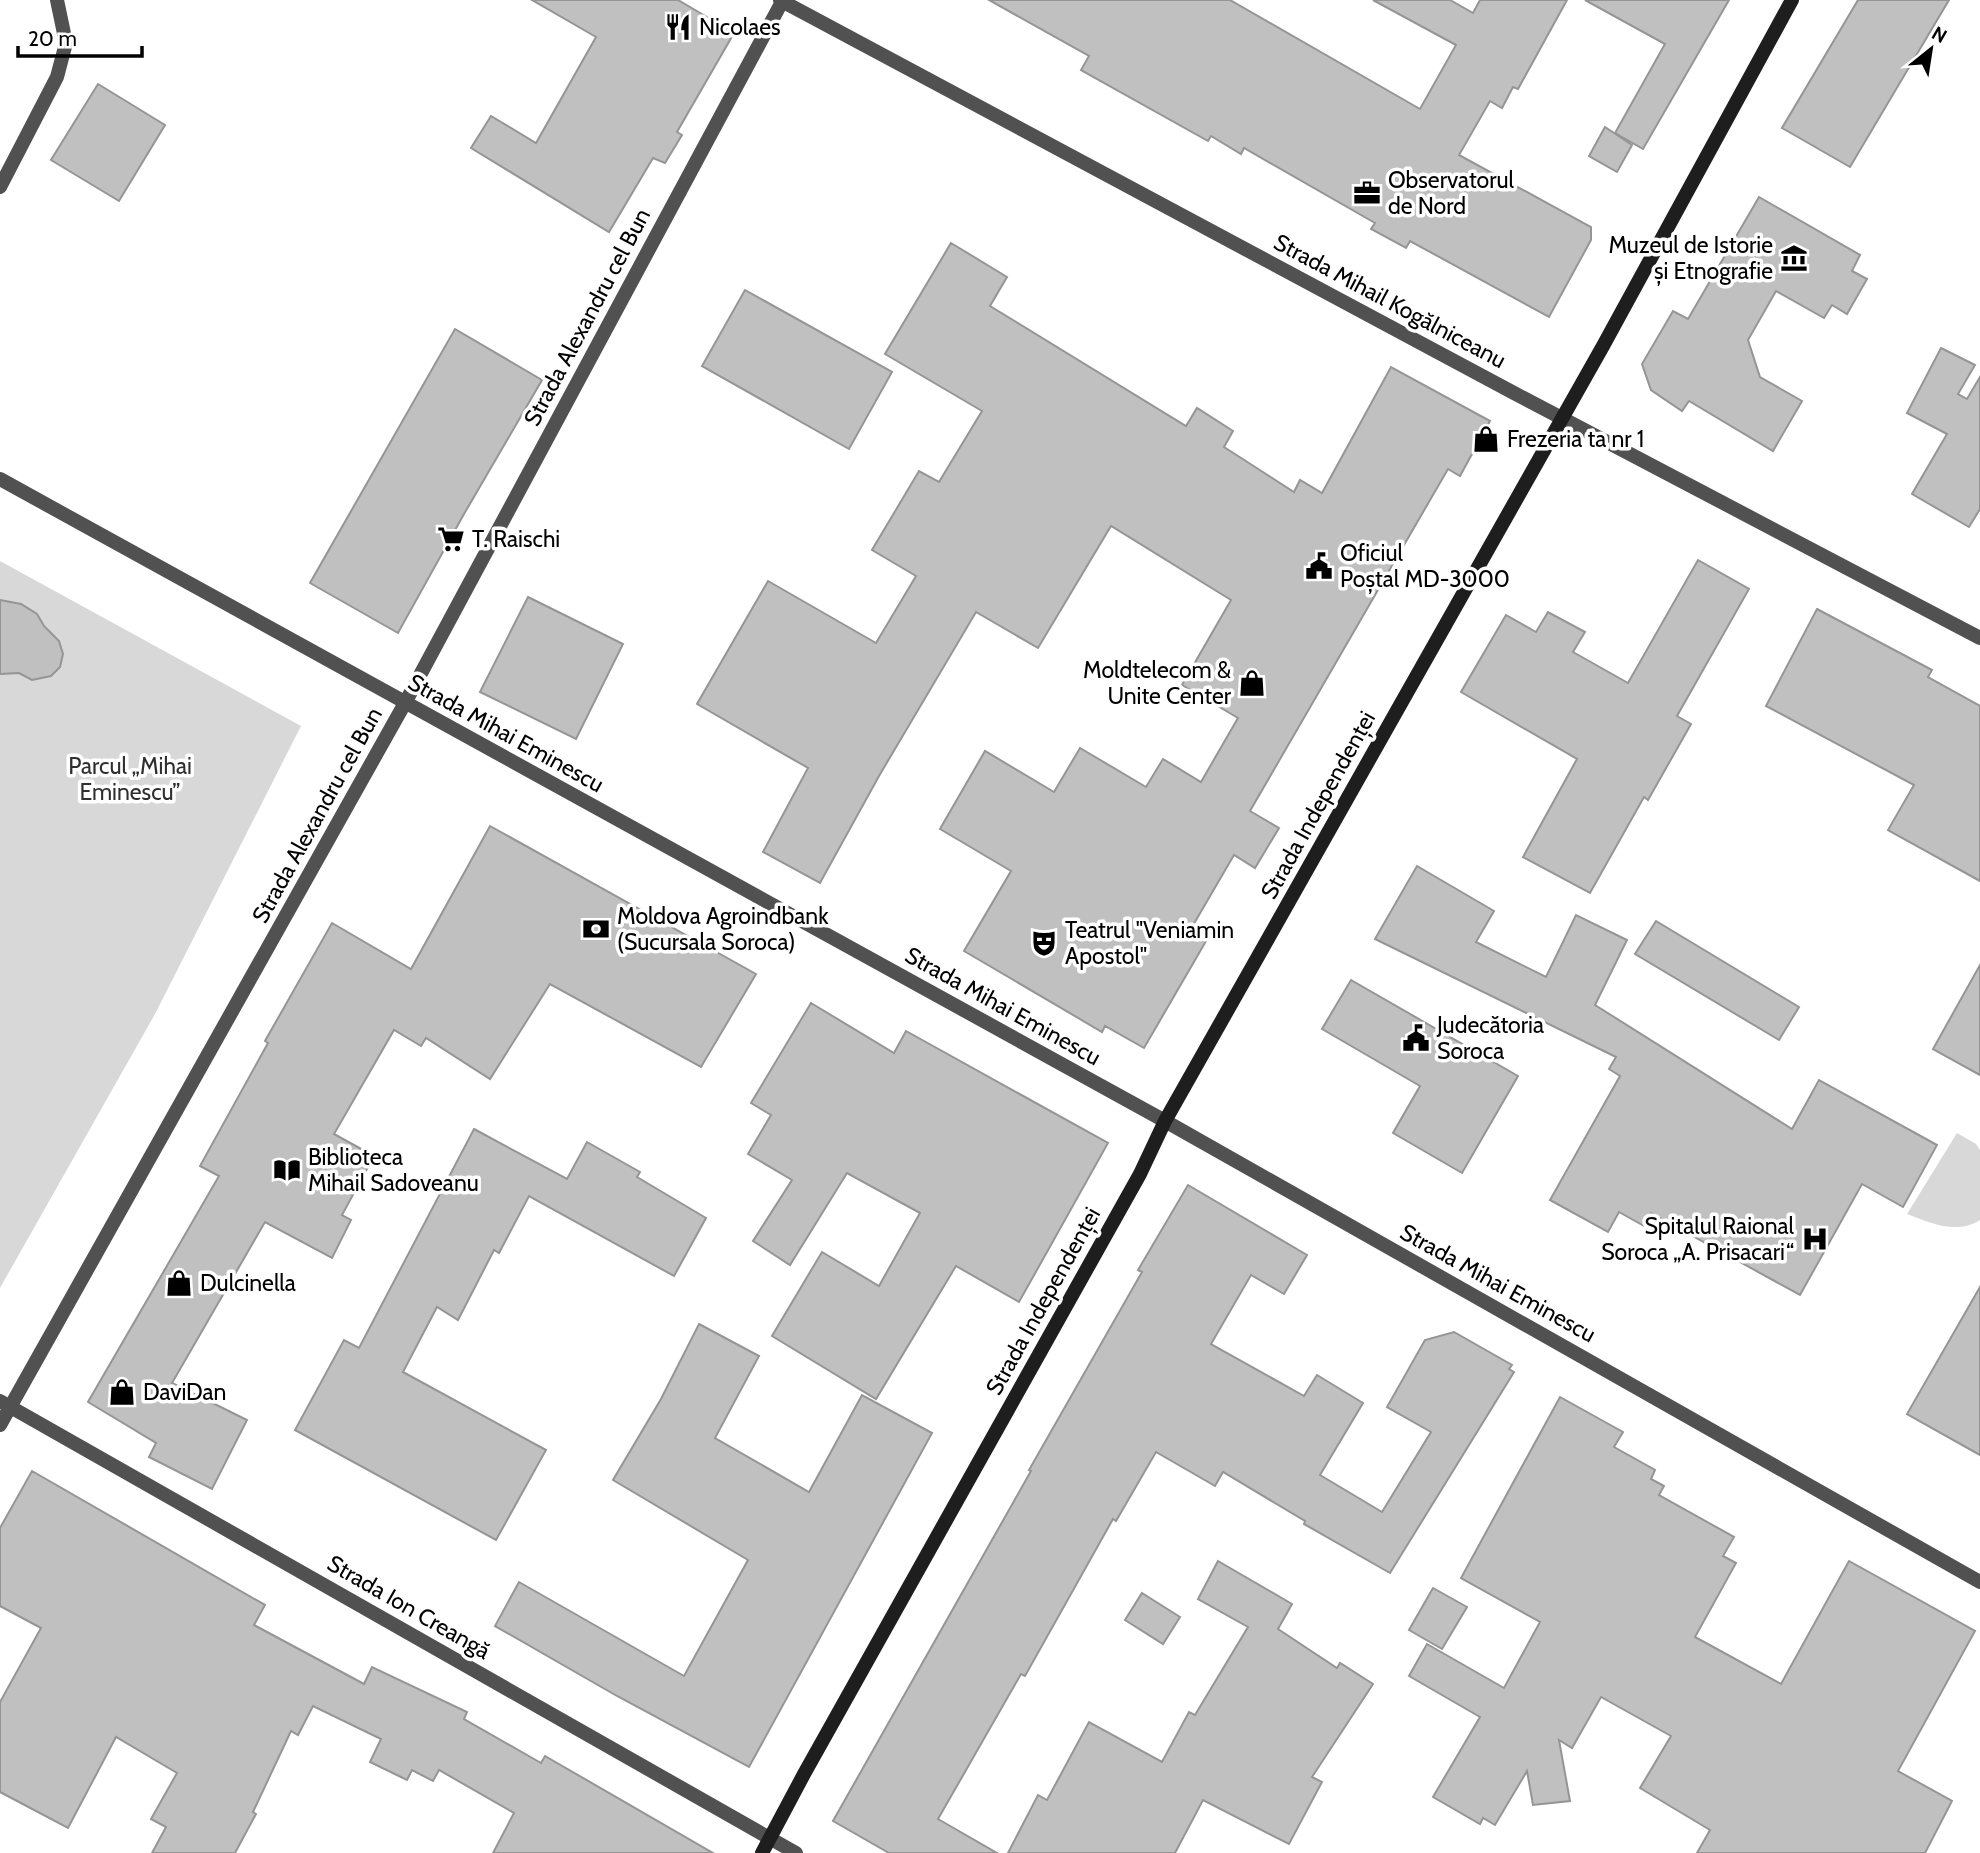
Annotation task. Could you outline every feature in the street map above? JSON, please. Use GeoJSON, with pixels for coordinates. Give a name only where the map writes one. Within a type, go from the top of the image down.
{"type":"FeatureCollection","features":[{"type":"Feature","properties":{"kind":"main road","name":"Strada Independenței"},"geometry":{"type":"LineString","coordinates":[[762,1853],[1139,1174],[1165,1121],[1562,418],[1792,0]]}},
{"type":"Feature","properties":{"kind":"street"},"geometry":{"type":"LineString","coordinates":[[0,187],[57,77],[66,43],[57,0]]}},
{"type":"Feature","properties":{"kind":"street","name":"Strada Mihail Kogălniceanu"},"geometry":{"type":"LineString","coordinates":[[782,1],[1980,638]]}},
{"type":"Feature","properties":{"kind":"street","name":"Strada Alexandru cel Bun"},"geometry":{"type":"LineString","coordinates":[[0,1425],[5,1404],[405,703],[782,1]]}},
{"type":"Feature","properties":{"kind":"street","name":"Strada Mihai Eminescu"},"geometry":{"type":"LineString","coordinates":[[0,479],[1165,1121],[1980,1582]]}},
{"type":"Feature","properties":{"kind":"street","name":"Strada Ion Creangă"},"geometry":{"type":"LineString","coordinates":[[5,1404],[796,1853]]}},
{"type":"Feature","properties":{"kind":"green space","name":"Parcul „Mihai Eminescu”"},"geometry":{"type":"Polygon","coordinates":[[[0,561],[301,726],[155,1014],[0,1288],[0,561]]]}},
{"type":"Feature","properties":{"kind":"green space"},"geometry":{"type":"Polygon","coordinates":[[[1957,1133],[1976,1144],[1980,1150],[1980,1220],[1962,1227],[1953,1227],[1934,1224],[1907,1214],[1957,1133]]]}},
{"type":"Feature","properties":{"kind":"building"},"geometry":{"type":"Polygon","coordinates":[[[532,0],[678,0],[734,33],[677,132],[682,135],[665,163],[653,158],[609,232],[471,148],[491,116],[536,143],[596,37],[532,0]]]}},
{"type":"Feature","properties":{"kind":"building"},"geometry":{"type":"Polygon","coordinates":[[[989,0],[1230,0],[1420,109],[1456,45],[1373,0],[1450,0],[1473,13],[1480,0],[1567,0],[1518,89],[1513,87],[1502,108],[1490,101],[1459,155],[1591,227],[1591,240],[1549,317],[1410,241],[1406,248],[1371,229],[1375,223],[1244,148],[1241,154],[1211,136],[1208,141],[1081,70],[1089,56],[989,0]]]}},
{"type":"Feature","properties":{"kind":"building"},"geometry":{"type":"Polygon","coordinates":[[[1585,0],[1729,0],[1643,149],[1615,133],[1665,44],[1585,0]]]}},
{"type":"Feature","properties":{"kind":"building"},"geometry":{"type":"Polygon","coordinates":[[[1858,0],[1949,0],[1850,167],[1782,128],[1858,0]]]}},
{"type":"Feature","properties":{"kind":"building"},"geometry":{"type":"Polygon","coordinates":[[[98,84],[165,125],[119,201],[51,160],[98,84]]]}},
{"type":"Feature","properties":{"kind":"building"},"geometry":{"type":"Polygon","coordinates":[[[1605,127],[1632,145],[1617,172],[1589,156],[1605,127]]]}},
{"type":"Feature","properties":{"kind":"building"},"geometry":{"type":"Polygon","coordinates":[[[1759,197],[1860,255],[1852,271],[1867,279],[1847,314],[1832,305],[1824,318],[1776,291],[1748,340],[1760,377],[1802,401],[1773,451],[1689,401],[1682,411],[1651,390],[1642,364],[1673,311],[1688,319],[1759,197]]]}},
{"type":"Feature","properties":{"kind":"building"},"geometry":{"type":"Polygon","coordinates":[[[951,243],[1007,277],[990,306],[1186,426],[1197,408],[1233,431],[1224,447],[1294,492],[1300,480],[1322,493],[1391,367],[1490,421],[1460,476],[1448,469],[1250,811],[1279,828],[1255,868],[1234,855],[1192,927],[1209,936],[1144,1048],[1105,1026],[1102,1032],[964,951],[1011,871],[940,829],[985,751],[1054,792],[1080,748],[1146,787],[1163,759],[1201,782],[1238,718],[1182,685],[1231,600],[1111,526],[1038,648],[976,612],[879,776],[820,883],[763,852],[808,768],[697,704],[768,581],[876,643],[916,576],[872,550],[919,471],[939,482],[982,411],[885,354],[951,243]]]}},
{"type":"Feature","properties":{"kind":"building"},"geometry":{"type":"Polygon","coordinates":[[[745,290],[892,372],[849,449],[702,366],[745,290]]]}},
{"type":"Feature","properties":{"kind":"building"},"geometry":{"type":"Polygon","coordinates":[[[455,329],[542,380],[398,633],[310,583],[455,329]]]}},
{"type":"Feature","properties":{"kind":"building"},"geometry":{"type":"Polygon","coordinates":[[[1941,348],[1975,365],[1958,394],[1967,399],[1980,377],[1980,509],[1969,527],[1912,494],[1947,434],[1907,413],[1941,348]]]}},
{"type":"Feature","properties":{"kind":"building"},"geometry":{"type":"Polygon","coordinates":[[[1698,560],[1749,589],[1677,716],[1691,724],[1648,800],[1644,797],[1590,893],[1523,857],[1577,759],[1461,692],[1506,615],[1536,632],[1548,612],[1585,632],[1573,652],[1628,683],[1698,560]]]}},
{"type":"Feature","properties":{"kind":"building"},"geometry":{"type":"Polygon","coordinates":[[[528,597],[623,644],[576,739],[480,692],[528,597]]]}},
{"type":"Feature","properties":{"kind":"building"},"geometry":{"type":"Polygon","coordinates":[[[0,600],[21,604],[37,614],[44,626],[59,641],[63,654],[60,667],[51,676],[32,680],[19,673],[0,674],[0,600]]]}},
{"type":"Feature","properties":{"kind":"building"},"geometry":{"type":"Polygon","coordinates":[[[1817,609],[1932,670],[1928,677],[1980,706],[1980,881],[1888,830],[1914,785],[1766,706],[1817,609]]]}},
{"type":"Feature","properties":{"kind":"building"},"geometry":{"type":"Polygon","coordinates":[[[490,826],[756,974],[701,1067],[550,984],[490,1079],[426,1038],[421,1046],[394,1030],[334,1134],[374,1156],[342,1215],[351,1220],[332,1258],[265,1222],[172,1383],[247,1420],[212,1489],[149,1457],[156,1443],[88,1402],[219,1176],[200,1166],[268,1043],[265,1041],[332,923],[411,969],[490,826]]]}},
{"type":"Feature","properties":{"kind":"building"},"geometry":{"type":"Polygon","coordinates":[[[1417,866],[1494,911],[1476,942],[1546,977],[1576,915],[1627,940],[1595,1005],[1792,1129],[1819,1080],[1937,1145],[1903,1207],[1862,1184],[1800,1295],[1651,1213],[1644,1226],[1619,1212],[1608,1232],[1550,1200],[1620,1076],[1609,1069],[1616,1057],[1375,939],[1417,866]]]}},
{"type":"Feature","properties":{"kind":"building"},"geometry":{"type":"Polygon","coordinates":[[[1656,921],[1799,1007],[1779,1040],[1635,954],[1656,921]]]}},
{"type":"Feature","properties":{"kind":"building"},"geometry":{"type":"Polygon","coordinates":[[[1980,965],[1980,1075],[1933,1049],[1980,965]]]}},
{"type":"Feature","properties":{"kind":"building"},"geometry":{"type":"Polygon","coordinates":[[[1351,980],[1518,1076],[1462,1173],[1393,1133],[1420,1086],[1322,1029],[1351,980]]]}},
{"type":"Feature","properties":{"kind":"building"},"geometry":{"type":"Polygon","coordinates":[[[811,1003],[894,1053],[906,1031],[1108,1143],[1019,1302],[956,1266],[876,1399],[772,1336],[822,1252],[879,1286],[920,1213],[847,1173],[790,1265],[753,1241],[792,1180],[748,1154],[771,1115],[751,1103],[811,1003]]]}},
{"type":"Feature","properties":{"kind":"building"},"geometry":{"type":"Polygon","coordinates":[[[474,1129],[567,1179],[587,1142],[640,1172],[637,1177],[706,1218],[674,1276],[529,1196],[499,1253],[494,1250],[458,1320],[437,1307],[403,1372],[546,1450],[496,1540],[295,1430],[344,1340],[359,1348],[474,1129]]]}},
{"type":"Feature","properties":{"kind":"building"},"geometry":{"type":"Polygon","coordinates":[[[1188,1185],[1307,1255],[1284,1294],[1251,1275],[1211,1344],[1304,1396],[1317,1375],[1363,1403],[1320,1475],[1382,1512],[1431,1432],[1387,1407],[1425,1340],[1454,1332],[1512,1365],[1509,1369],[1514,1372],[1390,1573],[1304,1524],[1305,1521],[1223,1472],[1215,1486],[1156,1452],[1116,1521],[1113,1519],[1025,1676],[1021,1674],[938,1819],[997,1853],[889,1853],[833,1821],[1031,1471],[1029,1470],[1142,1272],[1138,1270],[1188,1185]]]}},
{"type":"Feature","properties":{"kind":"building"},"geometry":{"type":"Polygon","coordinates":[[[1980,1287],[1980,1455],[1907,1414],[1980,1287]]]}},
{"type":"Feature","properties":{"kind":"building"},"geometry":{"type":"Polygon","coordinates":[[[699,1324],[759,1356],[715,1438],[809,1492],[862,1395],[932,1433],[749,1767],[495,1626],[519,1582],[684,1676],[748,1560],[613,1480],[661,1399],[699,1324]]]}},
{"type":"Feature","properties":{"kind":"building"},"geometry":{"type":"Polygon","coordinates":[[[1560,1397],[1623,1432],[1614,1447],[1655,1470],[1651,1479],[1664,1486],[1659,1495],[1734,1537],[1723,1556],[1736,1563],[1695,1637],[1781,1684],[1849,1561],[1975,1631],[1898,1771],[1952,1801],[1925,1853],[1697,1853],[1710,1830],[1640,1788],[1671,1736],[1601,1697],[1572,1748],[1559,1740],[1570,1801],[1533,1805],[1527,1771],[1495,1825],[1483,1818],[1480,1824],[1433,1797],[1480,1717],[1409,1676],[1427,1644],[1504,1688],[1540,1622],[1461,1578],[1560,1397]]]}},
{"type":"Feature","properties":{"kind":"building"},"geometry":{"type":"Polygon","coordinates":[[[32,1471],[265,1605],[254,1625],[364,1684],[372,1667],[467,1712],[464,1719],[541,1763],[545,1756],[713,1853],[493,1853],[514,1813],[439,1770],[433,1781],[412,1770],[407,1780],[370,1762],[381,1739],[313,1706],[298,1735],[291,1731],[253,1812],[256,1814],[235,1853],[152,1853],[166,1827],[151,1819],[177,1773],[116,1737],[68,1828],[0,1792],[0,1702],[41,1628],[0,1606],[0,1528],[32,1471]]]}},
{"type":"Feature","properties":{"kind":"building"},"geometry":{"type":"Polygon","coordinates":[[[1218,1561],[1292,1604],[1278,1629],[1337,1668],[1340,1663],[1373,1684],[1312,1777],[1322,1782],[1289,1844],[1203,1800],[1175,1853],[1008,1853],[1038,1795],[1047,1800],[1089,1722],[1162,1762],[1189,1712],[1195,1715],[1248,1627],[1198,1599],[1218,1561]]]}},
{"type":"Feature","properties":{"kind":"building"},"geometry":{"type":"Polygon","coordinates":[[[1433,1588],[1467,1607],[1442,1649],[1409,1630],[1433,1588]]]}},
{"type":"Feature","properties":{"kind":"building"},"geometry":{"type":"Polygon","coordinates":[[[1142,1593],[1180,1617],[1163,1644],[1125,1620],[1142,1593]]]}},
{"type":"Feature","properties":{"kind":"place","name":"Nicolaes"},"geometry":{"type":"Point","coordinates":[678,27]}},
{"type":"Feature","properties":{"kind":"place","name":"Observatorul de Nord"},"geometry":{"type":"Point","coordinates":[1367,193]}},
{"type":"Feature","properties":{"kind":"place","name":"Muzeul de Istorie și Etnografie"},"geometry":{"type":"Point","coordinates":[1794,258]}},
{"type":"Feature","properties":{"kind":"place","name":"Frezeria ta nr 1"},"geometry":{"type":"Point","coordinates":[1486,439]}},
{"type":"Feature","properties":{"kind":"place","name":"T. Raischi"},"geometry":{"type":"Point","coordinates":[451,539]}},
{"type":"Feature","properties":{"kind":"place","name":"Oficiul Poștal MD-3000"},"geometry":{"type":"Point","coordinates":[1319,566]}},
{"type":"Feature","properties":{"kind":"place","name":"Moldtelecom & Unite Center"},"geometry":{"type":"Point","coordinates":[1252,683]}},
{"type":"Feature","properties":{"kind":"place","name":"Moldova Agroindbank (Sucursala Soroca)"},"geometry":{"type":"Point","coordinates":[596,929]}},
{"type":"Feature","properties":{"kind":"place","name":"Teatrul \"Veniamin Apostol\""},"geometry":{"type":"Point","coordinates":[1044,943]}},
{"type":"Feature","properties":{"kind":"place","name":"Judecătoria Soroca"},"geometry":{"type":"Point","coordinates":[1416,1038]}},
{"type":"Feature","properties":{"kind":"place","name":"Biblioteca Mihail Sadoveanu"},"geometry":{"type":"Point","coordinates":[287,1170]}},
{"type":"Feature","properties":{"kind":"place","name":"Spitalul Raional Soroca „A. Prisacari“"},"geometry":{"type":"Point","coordinates":[1815,1239]}},
{"type":"Feature","properties":{"kind":"place","name":"Dulcinella"},"geometry":{"type":"Point","coordinates":[179,1283]}},
{"type":"Feature","properties":{"kind":"place","name":"DaviDan"},"geometry":{"type":"Point","coordinates":[122,1392]}}]}
